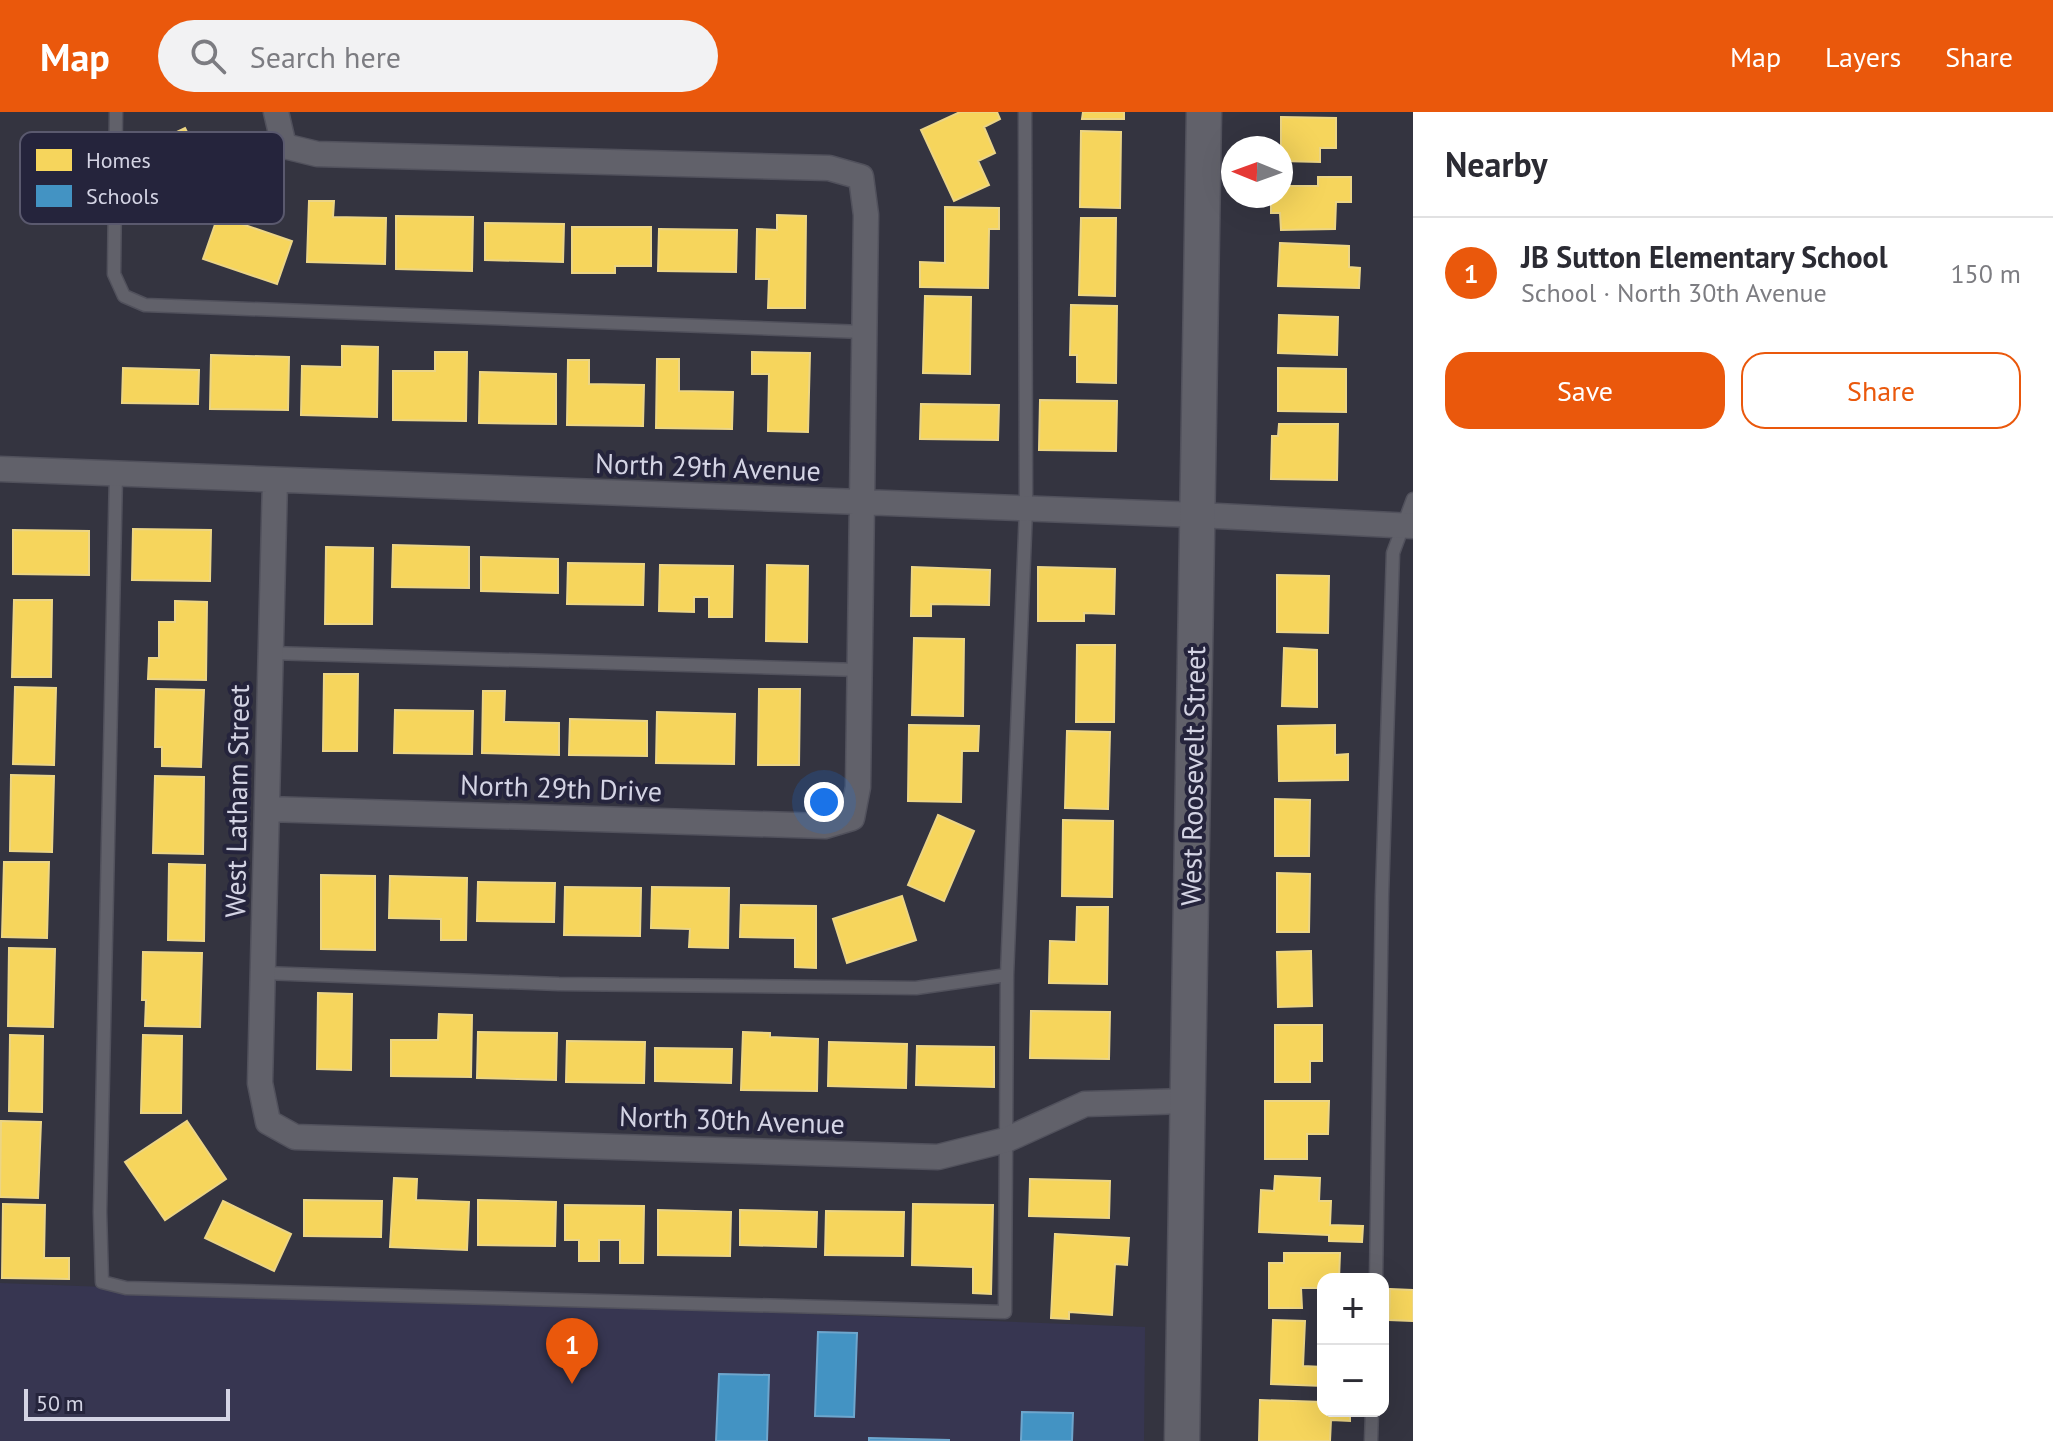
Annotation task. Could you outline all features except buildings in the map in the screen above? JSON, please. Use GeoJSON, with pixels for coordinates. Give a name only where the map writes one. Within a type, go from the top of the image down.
{"type":"FeatureCollection","features":[{"type":"Feature","properties":{"kind":"street"},"geometry":{"type":"LineString","coordinates":[[276,112],[281,132]]}},
{"type":"Feature","properties":{"kind":"street","name":"West Roosevelt Street"},"geometry":{"type":"LineString","coordinates":[[1182,1441],[1204,112]]}},
{"type":"Feature","properties":{"kind":"street"},"geometry":{"type":"LineString","coordinates":[[284,146],[317,154],[829,168],[861,177],[866,215],[860,670]]}},
{"type":"Feature","properties":{"kind":"street","name":"North 29th Avenue"},"geometry":{"type":"LineString","coordinates":[[0,469],[1198,515],[1408,526]]}},
{"type":"Feature","properties":{"kind":"street","name":"West Latham Street"},"geometry":{"type":"LineString","coordinates":[[268,1122],[260,1083],[275,480]]}},
{"type":"Feature","properties":{"kind":"street","name":"North 29th Drive"},"geometry":{"type":"LineString","coordinates":[[267,809],[825,826],[852,818],[858,787],[860,670]]}},
{"type":"Feature","properties":{"kind":"street","name":"North 30th Avenue"},"geometry":{"type":"LineString","coordinates":[[268,1122],[295,1137],[938,1157],[1006,1140],[1085,1104],[1187,1101]]}},
{"type":"Feature","properties":{"kind":"lane"},"geometry":{"type":"LineString","coordinates":[[116,112],[116,132]]}},
{"type":"Feature","properties":{"kind":"lane"},"geometry":{"type":"LineString","coordinates":[[116,474],[100,1212],[102,1282],[126,1288],[1005,1312],[1007,975],[1026,509],[1025,112]]}},
{"type":"Feature","properties":{"kind":"lane"},"geometry":{"type":"LineString","coordinates":[[115,224],[114,274],[124,296],[145,305],[864,332]]}},
{"type":"Feature","properties":{"kind":"lane"},"geometry":{"type":"LineString","coordinates":[[1376,1273],[1392,568],[1393,553],[1408,526],[1413,499]]}},
{"type":"Feature","properties":{"kind":"lane"},"geometry":{"type":"LineString","coordinates":[[270,653],[860,670]]}},
{"type":"Feature","properties":{"kind":"lane"},"geometry":{"type":"LineString","coordinates":[[263,973],[559,984],[916,988],[1007,975]]}},
{"type":"Feature","properties":{"kind":"lane"},"geometry":{"type":"LineString","coordinates":[[1371,1441],[1372,1417]]}},
{"type":"Feature","properties":{"kind":"shaded area"},"geometry":{"type":"Polygon","coordinates":[[[0,1283],[1145,1327],[1144,1441],[0,1441],[0,1283]]]}},
{"type":"Feature","properties":{"kind":"place","name":"JB Sutton Elementary School"},"geometry":{"type":"Point","coordinates":[572,1384]}}]}
